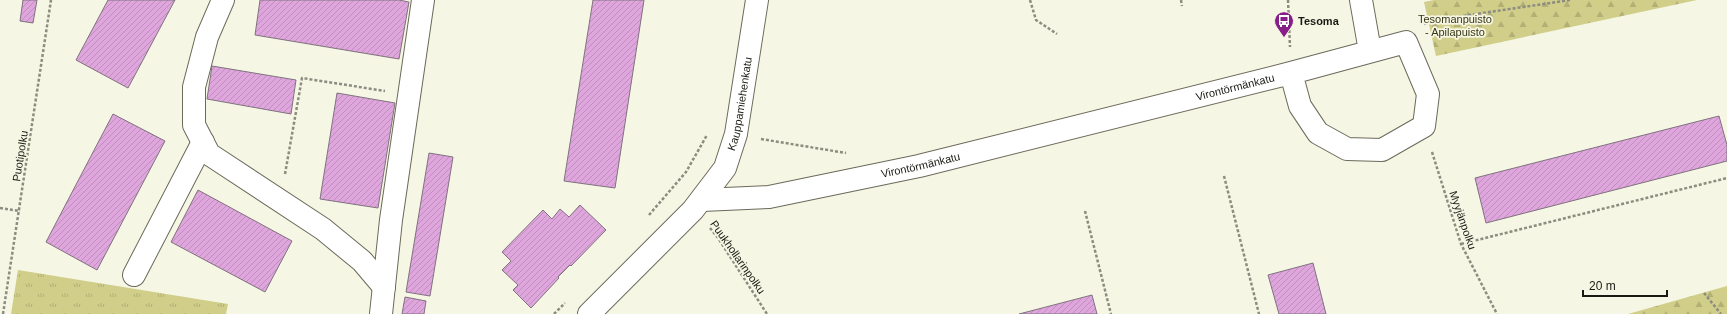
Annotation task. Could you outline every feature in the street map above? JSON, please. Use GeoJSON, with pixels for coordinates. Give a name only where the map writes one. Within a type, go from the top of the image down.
{"type":"FeatureCollection","features":[{"type":"Feature","properties":{"kind":"street"},"geometry":{"type":"LineString","coordinates":[[223,0],[207,37],[194,87],[194,126],[209,154],[323,228],[362,261],[384,287]]}},
{"type":"Feature","properties":{"kind":"street"},"geometry":{"type":"LineString","coordinates":[[382,314],[391,220],[423,0]]}},
{"type":"Feature","properties":{"kind":"street","name":"Kauppamiehenkatu"},"geometry":{"type":"LineString","coordinates":[[698,205],[725,168],[736,134],[757,0]]}},
{"type":"Feature","properties":{"kind":"street"},"geometry":{"type":"LineString","coordinates":[[1361,0],[1370,52]]}},
{"type":"Feature","properties":{"kind":"street","name":"Virontörmänkatu"},"geometry":{"type":"LineString","coordinates":[[698,205],[769,197],[919,166],[1291,73],[1406,42],[1428,94],[1424,126]]}},
{"type":"Feature","properties":{"kind":"street"},"geometry":{"type":"LineString","coordinates":[[1291,73],[1300,106],[1318,133],[1347,148],[1382,150],[1424,126]]}},
{"type":"Feature","properties":{"kind":"street"},"geometry":{"type":"LineString","coordinates":[[134,275],[203,142]]}},
{"type":"Feature","properties":{"kind":"street"},"geometry":{"type":"LineString","coordinates":[[589,314],[698,205]]}},
{"type":"Feature","properties":{"kind":"path","name":"Puotipolku"},"geometry":{"type":"LineString","coordinates":[[3,314],[20,211],[51,0]]}},
{"type":"Feature","properties":{"kind":"path"},"geometry":{"type":"LineString","coordinates":[[1030,0],[1036,20],[1056,34]]}},
{"type":"Feature","properties":{"kind":"path"},"geometry":{"type":"LineString","coordinates":[[1181,0],[1182,6]]}},
{"type":"Feature","properties":{"kind":"path"},"geometry":{"type":"LineString","coordinates":[[1288,0],[1291,73]]}},
{"type":"Feature","properties":{"kind":"path"},"geometry":{"type":"LineString","coordinates":[[1421,24],[1443,19],[1570,0]]}},
{"type":"Feature","properties":{"kind":"path"},"geometry":{"type":"LineString","coordinates":[[280,200],[302,78],[409,94]]}},
{"type":"Feature","properties":{"kind":"path","name":"Myyjänpolku"},"geometry":{"type":"LineString","coordinates":[[1424,126],[1461,244],[1497,314]]}},
{"type":"Feature","properties":{"kind":"path"},"geometry":{"type":"LineString","coordinates":[[1224,176],[1259,314]]}},
{"type":"Feature","properties":{"kind":"path"},"geometry":{"type":"LineString","coordinates":[[1461,244],[1727,178]]}},
{"type":"Feature","properties":{"kind":"path","name":"Puukhollarinpolku"},"geometry":{"type":"LineString","coordinates":[[698,205],[767,314]]}},
{"type":"Feature","properties":{"kind":"path"},"geometry":{"type":"LineString","coordinates":[[0,208],[20,211]]}},
{"type":"Feature","properties":{"kind":"path"},"geometry":{"type":"LineString","coordinates":[[1085,210],[1111,314]]}},
{"type":"Feature","properties":{"kind":"path"},"geometry":{"type":"LineString","coordinates":[[1704,293],[1721,314]]}},
{"type":"Feature","properties":{"kind":"green space","name":"Tesomanpuisto - Apilapuisto"},"geometry":{"type":"Polygon","coordinates":[[[1434,0],[1697,0],[1436,56],[1424,2],[1434,0]]]}},
{"type":"Feature","properties":{"kind":"green space"},"geometry":{"type":"Polygon","coordinates":[[[18,270],[228,304],[226,314],[11,314],[18,270]]]}},
{"type":"Feature","properties":{"kind":"green space"},"geometry":{"type":"Polygon","coordinates":[[[1727,286],[1727,314],[1628,314],[1727,286]]]}},
{"type":"Feature","properties":{"kind":"building"},"geometry":{"type":"Polygon","coordinates":[[[23,0],[37,0],[33,23],[20,21],[23,0]]]}},
{"type":"Feature","properties":{"kind":"building"},"geometry":{"type":"Polygon","coordinates":[[[108,0],[175,0],[128,88],[76,60],[108,0]]]}},
{"type":"Feature","properties":{"kind":"building"},"geometry":{"type":"Polygon","coordinates":[[[260,0],[399,0],[409,2],[399,59],[255,35],[260,0]]]}},
{"type":"Feature","properties":{"kind":"building"},"geometry":{"type":"Polygon","coordinates":[[[593,0],[644,0],[615,188],[564,181],[593,0]]]}},
{"type":"Feature","properties":{"kind":"building"},"geometry":{"type":"Polygon","coordinates":[[[212,66],[296,80],[291,114],[207,99],[212,66]]]}},
{"type":"Feature","properties":{"kind":"building"},"geometry":{"type":"Polygon","coordinates":[[[337,93],[395,103],[378,208],[320,199],[337,93]]]}},
{"type":"Feature","properties":{"kind":"building"},"geometry":{"type":"Polygon","coordinates":[[[113,114],[165,141],[97,270],[46,242],[113,114]]]}},
{"type":"Feature","properties":{"kind":"building"},"geometry":{"type":"Polygon","coordinates":[[[1719,116],[1727,145],[1727,161],[1486,223],[1475,178],[1719,116]]]}},
{"type":"Feature","properties":{"kind":"building"},"geometry":{"type":"Polygon","coordinates":[[[429,153],[453,157],[430,296],[406,292],[429,153]]]}},
{"type":"Feature","properties":{"kind":"building"},"geometry":{"type":"Polygon","coordinates":[[[198,190],[292,241],[265,292],[171,242],[198,190]]]}},
{"type":"Feature","properties":{"kind":"building"},"geometry":{"type":"Polygon","coordinates":[[[580,205],[606,230],[571,266],[570,265],[558,277],[559,278],[531,308],[513,290],[518,285],[502,270],[511,261],[502,252],[543,210],[552,219],[560,209],[569,217],[580,205]]]}},
{"type":"Feature","properties":{"kind":"building"},"geometry":{"type":"Polygon","coordinates":[[[1313,263],[1326,314],[1279,314],[1268,275],[1313,263]]]}},
{"type":"Feature","properties":{"kind":"building"},"geometry":{"type":"Polygon","coordinates":[[[1092,295],[1097,314],[1019,314],[1092,295]]]}},
{"type":"Feature","properties":{"kind":"building"},"geometry":{"type":"Polygon","coordinates":[[[405,297],[426,301],[424,314],[402,314],[405,297]]]}},
{"type":"Feature","properties":{"kind":"place","name":"Tesoma"},"geometry":{"type":"Point","coordinates":[1284,38]}}]}
